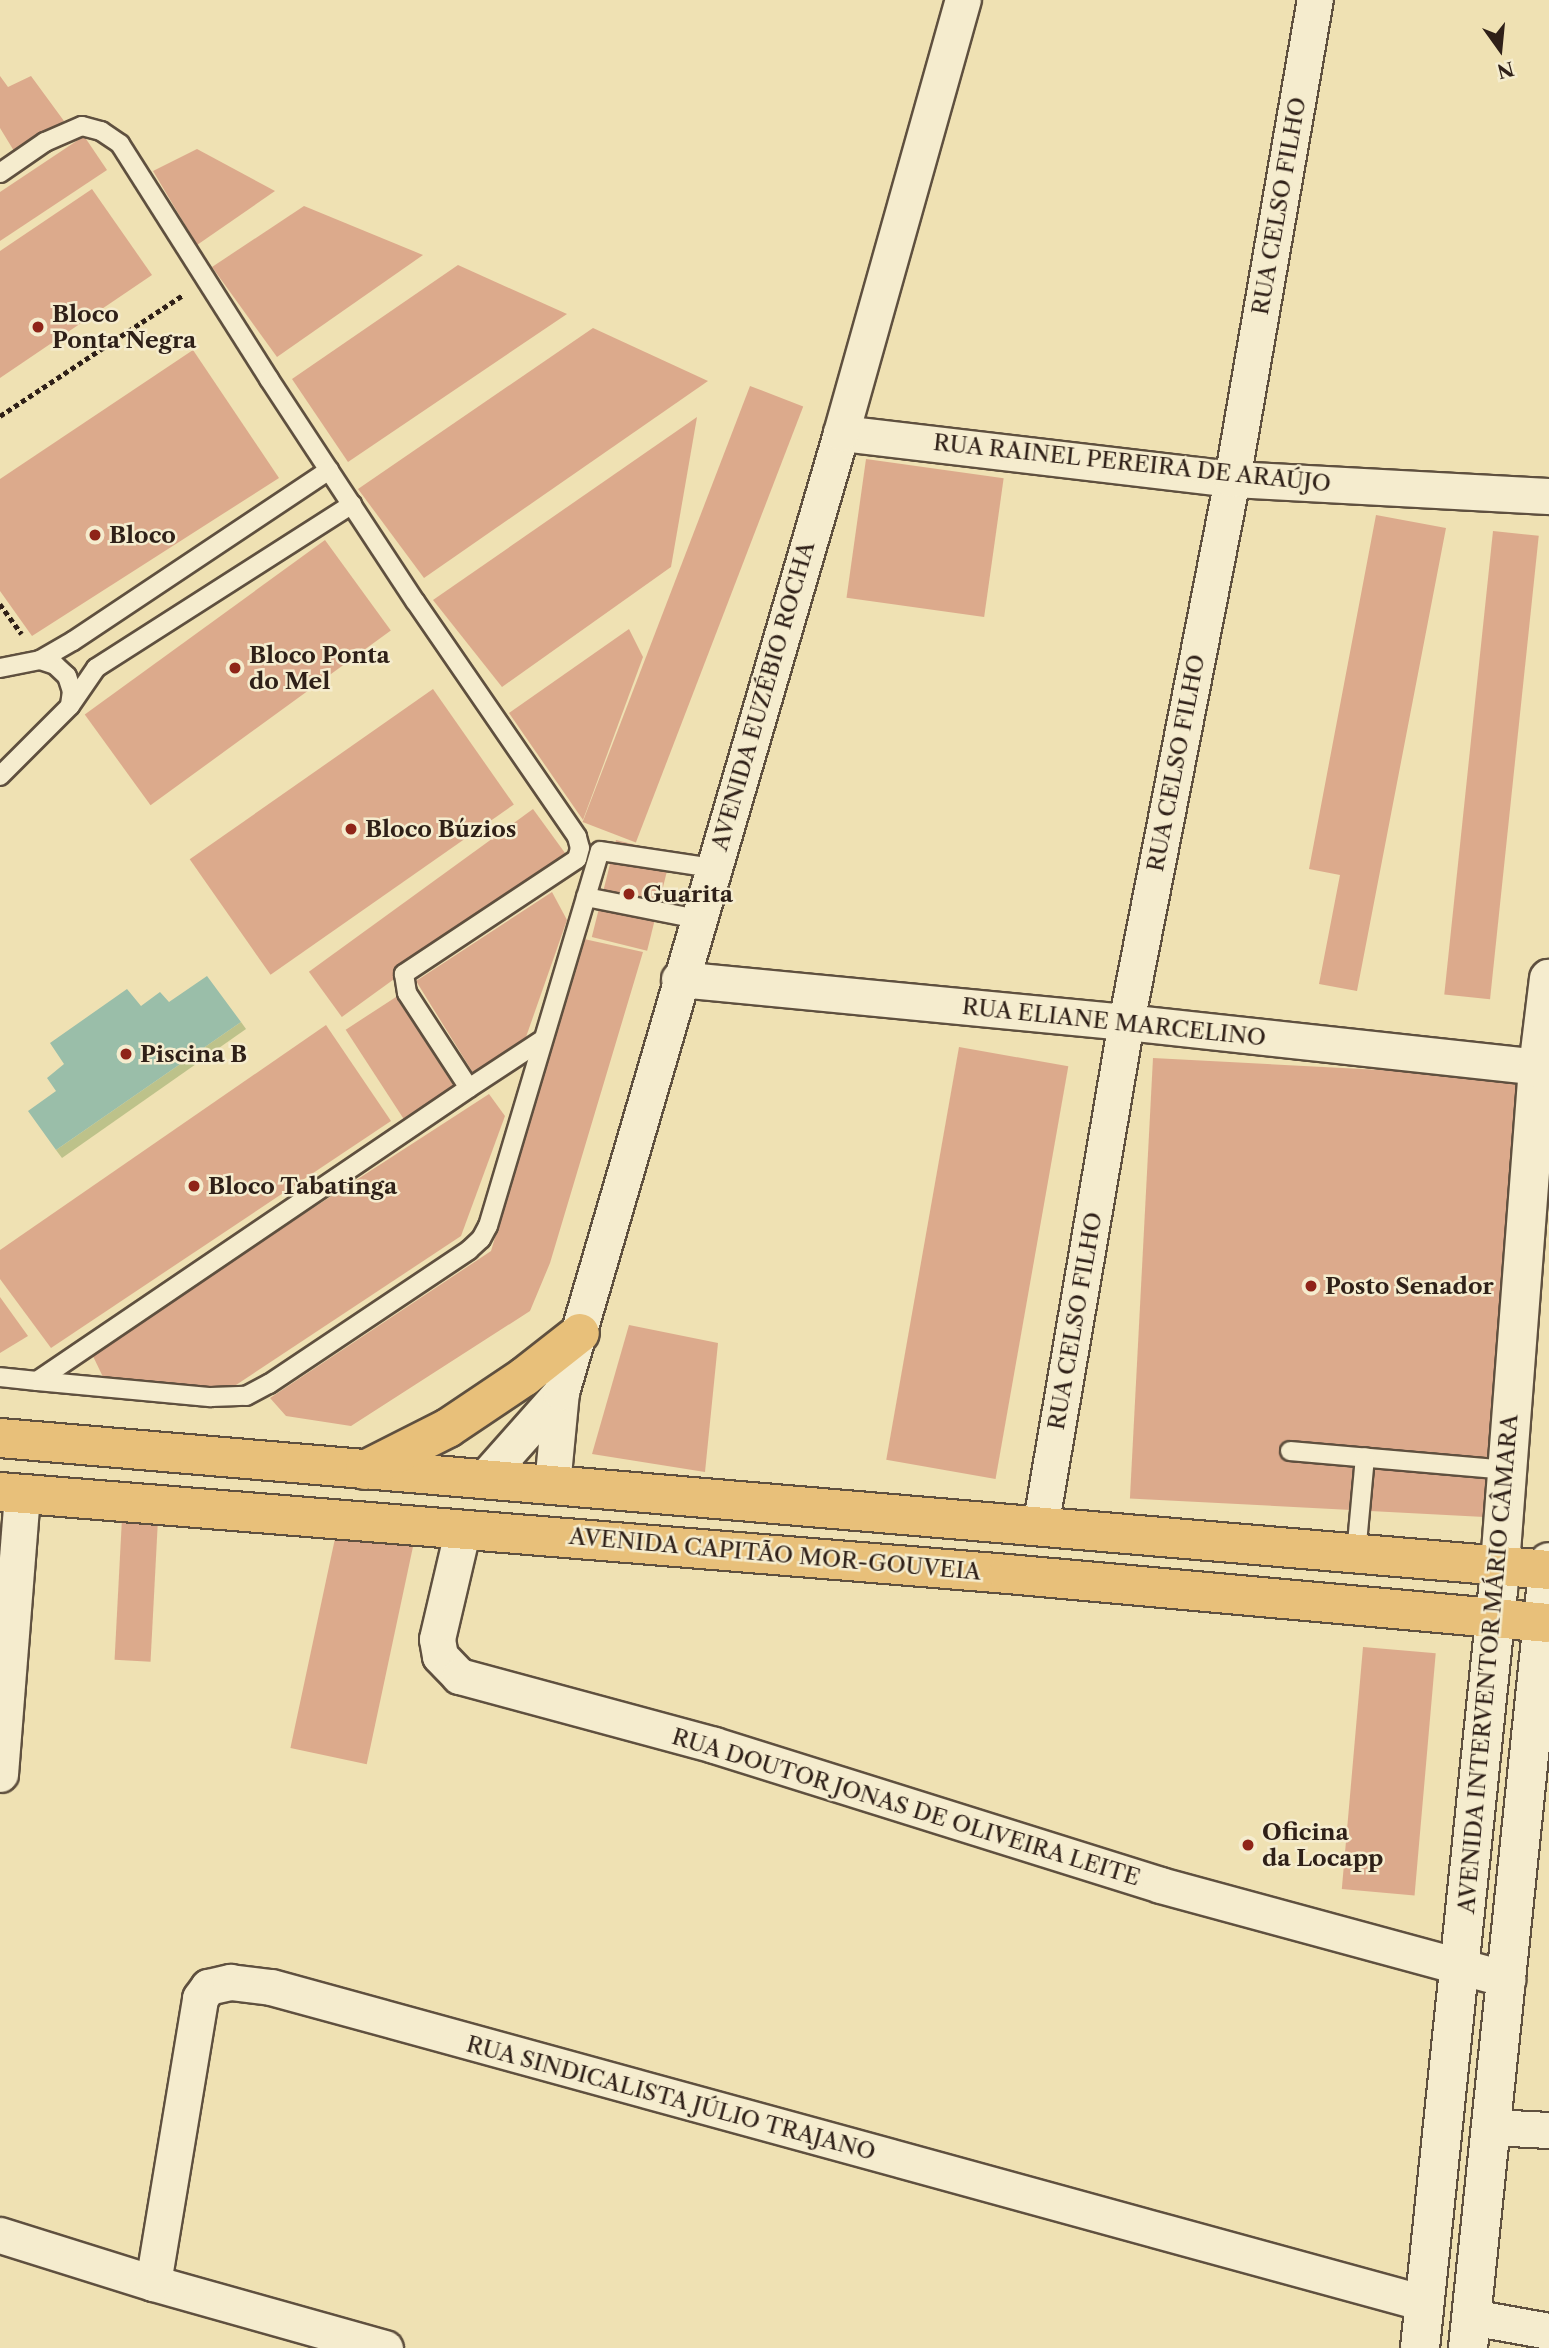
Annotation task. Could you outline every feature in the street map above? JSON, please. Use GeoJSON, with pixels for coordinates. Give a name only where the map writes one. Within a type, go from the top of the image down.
{"type":"FeatureCollection","features":[{"type":"Feature","properties":{"kind":"main road","name":"AVENIDA INTERVENTOR MÁRIO CÂMARA"},"geometry":{"type":"LineString","coordinates":[[1420,2348],[1500,1566],[1544,1068],[1549,979]]}},
{"type":"Feature","properties":{"kind":"main road"},"geometry":{"type":"LineString","coordinates":[[365,1470],[448,1428],[524,1377],[580,1333]]}},
{"type":"Feature","properties":{"kind":"main road"},"geometry":{"type":"LineString","coordinates":[[0,1438],[1549,1570]]}},
{"type":"Feature","properties":{"kind":"main road","name":"AVENIDA CAPITÃO MOR-GOUVEIA"},"geometry":{"type":"LineString","coordinates":[[11,1493],[463,1528],[1547,1623]]}},
{"type":"Feature","properties":{"kind":"main road","name":"AVENIDA INTERVENTOR MÁRIO CÂMARA"},"geometry":{"type":"LineString","coordinates":[[1469,2333],[1547,1623],[1549,1562]]}},
{"type":"Feature","properties":{"kind":"street","name":"AVENIDA EUZÉBIO ROCHA"},"geometry":{"type":"LineString","coordinates":[[552,1485],[561,1392],[679,979],[841,433],[962,0]]}},
{"type":"Feature","properties":{"kind":"street","name":"RUA CELSO FILHO"},"geometry":{"type":"LineString","coordinates":[[1040,1527],[1126,1022],[1232,479],[1315,0]]}},
{"type":"Feature","properties":{"kind":"street","name":"RUA RAINEL PEREIRA DE ARAÚJO"},"geometry":{"type":"LineString","coordinates":[[841,433],[1232,479],[1549,496]]}},
{"type":"Feature","properties":{"kind":"street","name":"RUA ELIANE MARCELINO"},"geometry":{"type":"LineString","coordinates":[[679,979],[1126,1022],[1544,1068]]}},
{"type":"Feature","properties":{"kind":"street","name":"AVENIDA EUZÉBIO ROCHA"},"geometry":{"type":"LineString","coordinates":[[483,1480],[561,1392]]}},
{"type":"Feature","properties":{"kind":"street"},"geometry":{"type":"LineString","coordinates":[[0,1774],[11,1493]]}},
{"type":"Feature","properties":{"kind":"street","name":"RUA DOUTOR JONAS DE OLIVEIRA LEITE"},"geometry":{"type":"LineString","coordinates":[[463,1528],[437,1645],[443,1660],[459,1676],[714,1745],[1160,1885],[1507,1979]]}},
{"type":"Feature","properties":{"kind":"street","name":"RUA SINDICALISTA JÚLIO TRAJANO"},"geometry":{"type":"LineString","coordinates":[[153,2283],[200,1998],[208,1987],[230,1982],[271,1987],[1424,2303]]}},
{"type":"Feature","properties":{"kind":"street"},"geometry":{"type":"LineString","coordinates":[[1491,2127],[1549,2130]]}},
{"type":"Feature","properties":{"kind":"street"},"geometry":{"type":"LineString","coordinates":[[0,2235],[153,2283],[385,2348]]}},
{"type":"Feature","properties":{"kind":"street"},"geometry":{"type":"LineString","coordinates":[[1469,2333],[1549,2330]]}},
{"type":"Feature","properties":{"kind":"lane"},"geometry":{"type":"LineString","coordinates":[[0,173],[65,132],[82,126],[101,131],[126,151],[205,281],[577,837],[580,848],[577,859],[404,974],[407,993],[469,1088]]}},
{"type":"Feature","properties":{"kind":"lane"},"geometry":{"type":"LineString","coordinates":[[0,668],[40,660],[74,642],[330,470]]}},
{"type":"Feature","properties":{"kind":"lane"},"geometry":{"type":"LineString","coordinates":[[0,776],[70,706],[96,668],[352,504]]}},
{"type":"Feature","properties":{"kind":"lane"},"geometry":{"type":"LineString","coordinates":[[40,660],[55,665],[67,676],[72,691],[70,706]]}},
{"type":"Feature","properties":{"kind":"lane"},"geometry":{"type":"LineString","coordinates":[[0,1377],[211,1397],[246,1395],[269,1384],[469,1250],[481,1239],[488,1226],[600,850],[712,868]]}},
{"type":"Feature","properties":{"kind":"lane"},"geometry":{"type":"LineString","coordinates":[[577,859],[594,873]]}},
{"type":"Feature","properties":{"kind":"lane"},"geometry":{"type":"LineString","coordinates":[[586,897],[697,919]]}},
{"type":"Feature","properties":{"kind":"lane"},"geometry":{"type":"LineString","coordinates":[[37,1381],[542,1040]]}},
{"type":"Feature","properties":{"kind":"lane"},"geometry":{"type":"LineString","coordinates":[[1290,1451],[1507,1471]]}},
{"type":"Feature","properties":{"kind":"lane"},"geometry":{"type":"LineString","coordinates":[[1356,1554],[1365,1457]]}},
{"type":"Feature","properties":{"kind":"path"},"geometry":{"type":"LineString","coordinates":[[0,416],[205,281]]}},
{"type":"Feature","properties":{"kind":"green space"},"geometry":{"type":"Polygon","coordinates":[[[241,1022],[246,1029],[62,1158],[56,1150],[241,1022]]]}},
{"type":"Feature","properties":{"kind":"shaded area","name":"Piscina B"},"geometry":{"type":"Polygon","coordinates":[[[207,976],[241,1022],[56,1150],[28,1111],[56,1091],[47,1078],[64,1064],[50,1043],[127,989],[141,1006],[160,992],[169,1002],[207,976]]]}},
{"type":"Feature","properties":{"kind":"building"},"geometry":{"type":"Polygon","coordinates":[[[0,76],[8,87],[31,76],[64,121],[14,151],[0,128],[0,76]]]}},
{"type":"Feature","properties":{"kind":"building"},"geometry":{"type":"Polygon","coordinates":[[[84,136],[107,170],[0,241],[0,192],[84,136]]]}},
{"type":"Feature","properties":{"kind":"building"},"geometry":{"type":"Polygon","coordinates":[[[197,149],[275,191],[197,245],[153,171],[197,149]]]}},
{"type":"Feature","properties":{"kind":"building","name":"Bloco Ponta Negra"},"geometry":{"type":"Polygon","coordinates":[[[92,189],[152,275],[0,378],[0,251],[92,189]]]}},
{"type":"Feature","properties":{"kind":"building"},"geometry":{"type":"Polygon","coordinates":[[[304,206],[423,255],[277,357],[212,267],[304,206]]]}},
{"type":"Feature","properties":{"kind":"building"},"geometry":{"type":"Polygon","coordinates":[[[458,265],[567,314],[348,462],[292,379],[458,265]]]}},
{"type":"Feature","properties":{"kind":"building"},"geometry":{"type":"Polygon","coordinates":[[[593,328],[708,381],[424,578],[358,489],[593,328]]]}},
{"type":"Feature","properties":{"kind":"building","name":"Bloco"},"geometry":{"type":"Polygon","coordinates":[[[193,350],[279,478],[32,636],[0,591],[0,479],[193,350]]]}},
{"type":"Feature","properties":{"kind":"building"},"geometry":{"type":"Polygon","coordinates":[[[750,386],[803,406],[636,842],[583,822],[750,386]]]}},
{"type":"Feature","properties":{"kind":"building"},"geometry":{"type":"Polygon","coordinates":[[[697,417],[671,567],[502,687],[433,600],[697,417]]]}},
{"type":"Feature","properties":{"kind":"building"},"geometry":{"type":"Polygon","coordinates":[[[866,459],[1004,478],[984,617],[847,598],[866,459]]]}},
{"type":"Feature","properties":{"kind":"building"},"geometry":{"type":"Polygon","coordinates":[[[1376,515],[1446,528],[1357,991],[1319,984],[1340,875],[1309,869],[1376,515]]]}},
{"type":"Feature","properties":{"kind":"building"},"geometry":{"type":"Polygon","coordinates":[[[1493,531],[1539,536],[1490,999],[1444,994],[1493,531]]]}},
{"type":"Feature","properties":{"kind":"building","name":"Bloco Ponta do Mel"},"geometry":{"type":"Polygon","coordinates":[[[325,540],[391,631],[151,805],[85,715],[325,540]]]}},
{"type":"Feature","properties":{"kind":"building"},"geometry":{"type":"Polygon","coordinates":[[[629,629],[643,657],[583,820],[509,713],[629,629]]]}},
{"type":"Feature","properties":{"kind":"building","name":"Bloco Búzios"},"geometry":{"type":"Polygon","coordinates":[[[433,689],[514,805],[271,975],[190,859],[433,689]]]}},
{"type":"Feature","properties":{"kind":"building"},"geometry":{"type":"Polygon","coordinates":[[[533,809],[566,854],[342,1017],[309,972],[533,809]]]}},
{"type":"Feature","properties":{"kind":"building","name":"Guarita"},"geometry":{"type":"Polygon","coordinates":[[[616,840],[671,854],[647,951],[592,937],[616,840]]]}},
{"type":"Feature","properties":{"kind":"building"},"geometry":{"type":"Polygon","coordinates":[[[552,892],[567,920],[526,1037],[475,1076],[416,981],[552,892]]]}},
{"type":"Feature","properties":{"kind":"building"},"geometry":{"type":"Polygon","coordinates":[[[584,939],[643,952],[550,1263],[530,1311],[351,1426],[286,1416],[270,1398],[491,1251],[584,939]]]}},
{"type":"Feature","properties":{"kind":"building"},"geometry":{"type":"Polygon","coordinates":[[[396,997],[454,1086],[403,1119],[346,1030],[396,997]]]}},
{"type":"Feature","properties":{"kind":"building","name":"Bloco Tabatinga"},"geometry":{"type":"Polygon","coordinates":[[[326,1025],[391,1121],[51,1348],[0,1279],[0,1250],[326,1025]]]}},
{"type":"Feature","properties":{"kind":"building"},"geometry":{"type":"Polygon","coordinates":[[[959,1047],[1068,1066],[996,1479],[886,1460],[959,1047]]]}},
{"type":"Feature","properties":{"kind":"building","name":"Posto Senador"},"geometry":{"type":"Polygon","coordinates":[[[1153,1058],[1526,1078],[1503,1518],[1130,1498],[1153,1058]]]}},
{"type":"Feature","properties":{"kind":"building"},"geometry":{"type":"Polygon","coordinates":[[[489,1094],[505,1116],[461,1236],[230,1389],[103,1377],[91,1352],[489,1094]]]}},
{"type":"Feature","properties":{"kind":"building"},"geometry":{"type":"Polygon","coordinates":[[[0,1297],[28,1336],[0,1353],[0,1297]]]}},
{"type":"Feature","properties":{"kind":"building"},"geometry":{"type":"Polygon","coordinates":[[[629,1325],[718,1343],[705,1472],[592,1454],[629,1325]]]}},
{"type":"Feature","properties":{"kind":"building"},"geometry":{"type":"Polygon","coordinates":[[[122,1518],[158,1520],[151,1662],[115,1660],[122,1518]]]}},
{"type":"Feature","properties":{"kind":"building"},"geometry":{"type":"Polygon","coordinates":[[[337,1529],[413,1545],[367,1764],[290,1748],[337,1529]]]}},
{"type":"Feature","properties":{"kind":"building"},"geometry":{"type":"Polygon","coordinates":[[[1363,1647],[1436,1653],[1415,1895],[1342,1889],[1363,1647]]]}},
{"type":"Feature","properties":{"kind":"place","name":"Bloco Ponta Negra"},"geometry":{"type":"Point","coordinates":[38,327]}},
{"type":"Feature","properties":{"kind":"place","name":"Bloco"},"geometry":{"type":"Point","coordinates":[95,535]}},
{"type":"Feature","properties":{"kind":"place","name":"Bloco Ponta do Mel"},"geometry":{"type":"Point","coordinates":[235,668]}},
{"type":"Feature","properties":{"kind":"place","name":"Bloco Búzios"},"geometry":{"type":"Point","coordinates":[351,829]}},
{"type":"Feature","properties":{"kind":"place","name":"Guarita"},"geometry":{"type":"Point","coordinates":[629,894]}},
{"type":"Feature","properties":{"kind":"place","name":"Piscina B"},"geometry":{"type":"Point","coordinates":[126,1054]}},
{"type":"Feature","properties":{"kind":"place","name":"Bloco Tabatinga"},"geometry":{"type":"Point","coordinates":[194,1186]}},
{"type":"Feature","properties":{"kind":"place","name":"Posto Senador"},"geometry":{"type":"Point","coordinates":[1311,1286]}},
{"type":"Feature","properties":{"kind":"place","name":"Oficina da Locapp"},"geometry":{"type":"Point","coordinates":[1248,1845]}}]}
